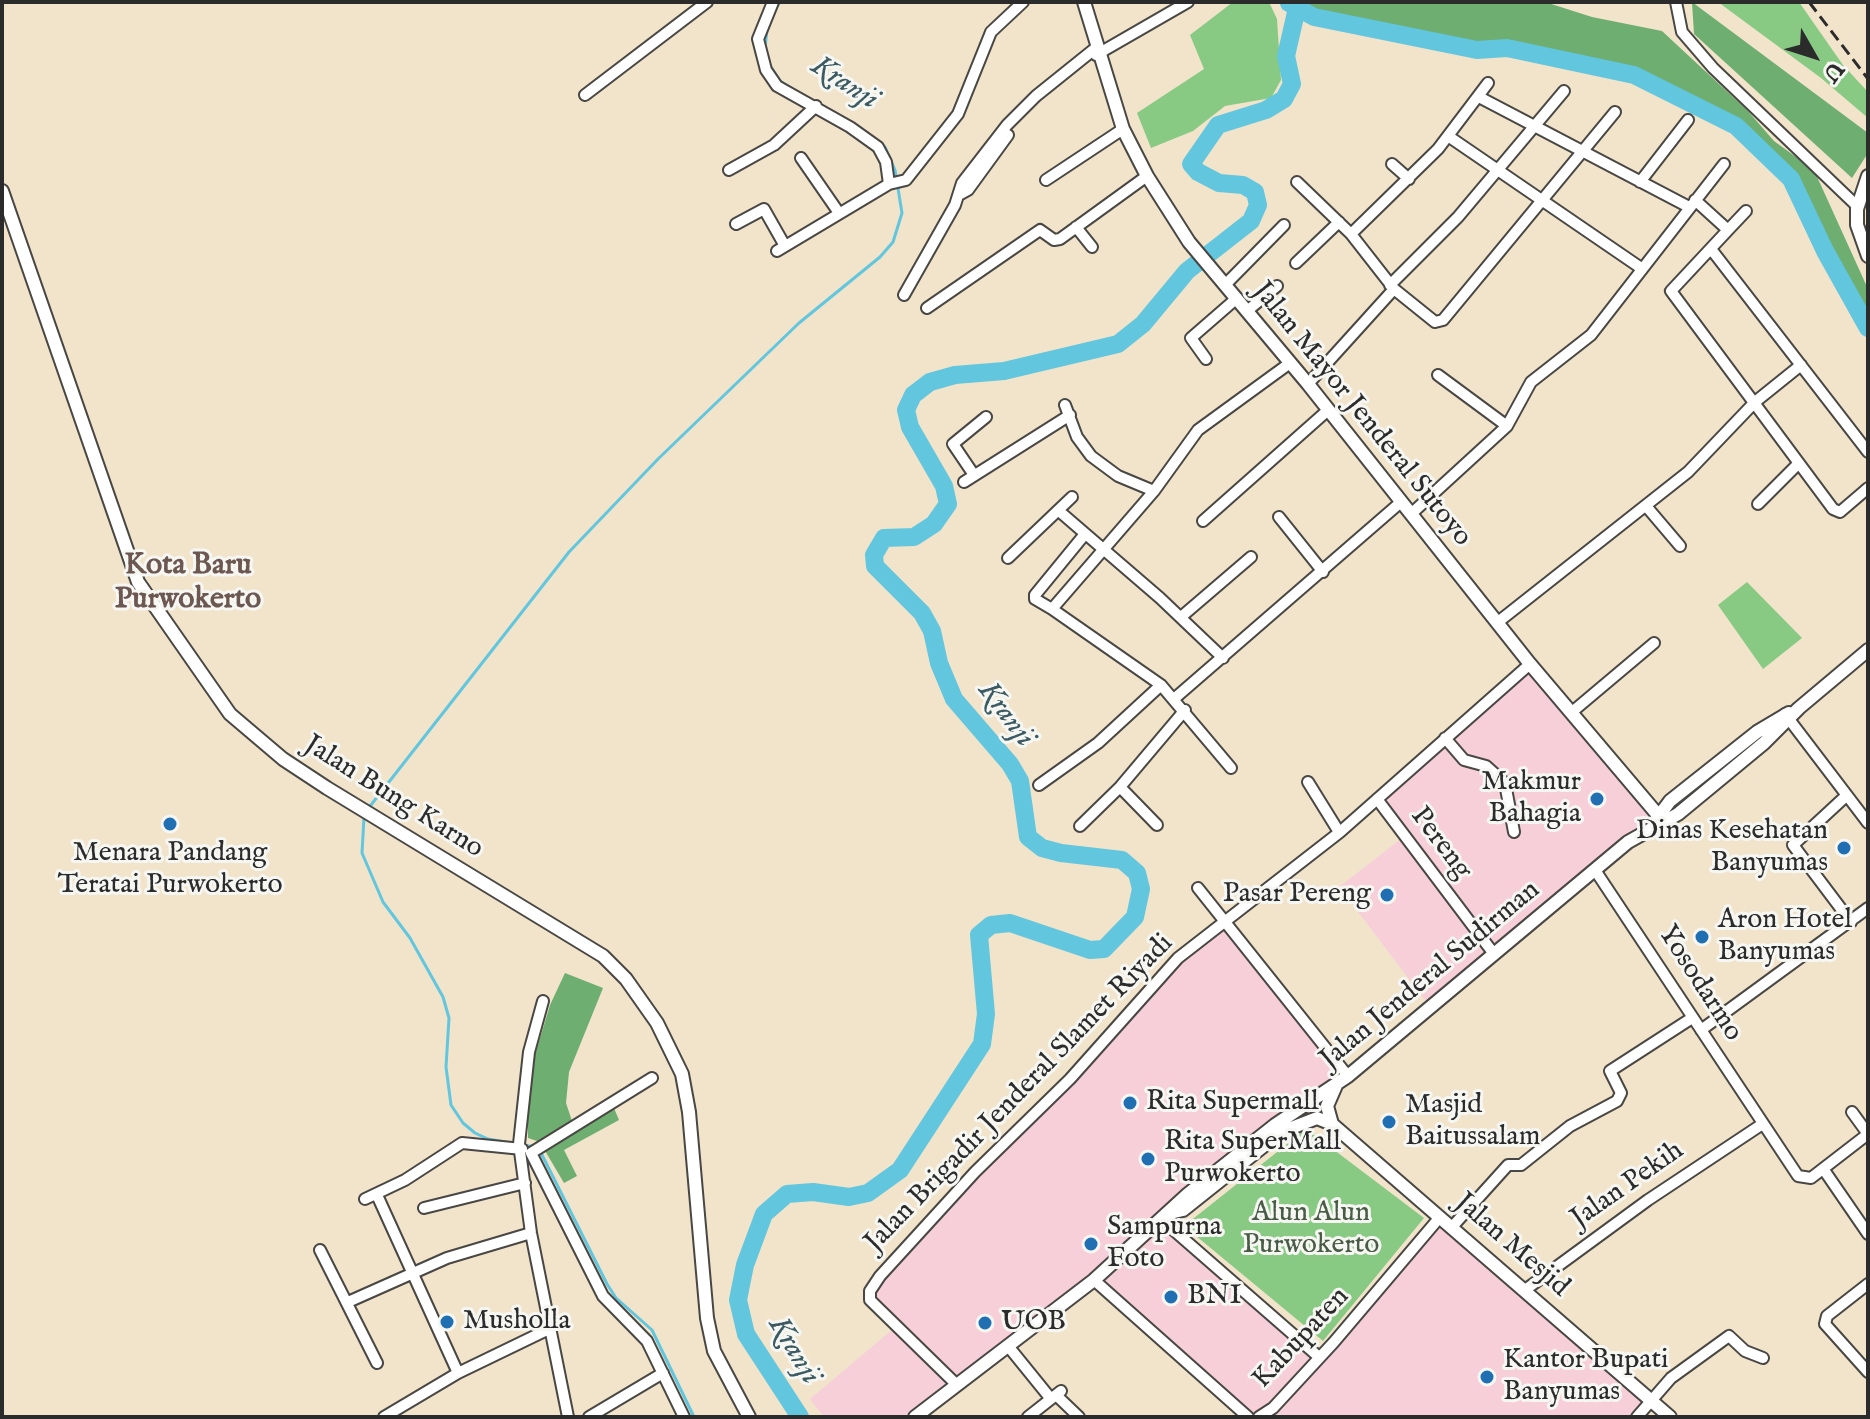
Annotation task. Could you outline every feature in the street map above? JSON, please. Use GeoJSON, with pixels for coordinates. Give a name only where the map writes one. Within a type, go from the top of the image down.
{"type":"FeatureCollection","features":[{"type":"Feature","properties":{"kind":"main road","name":"Jalan Mayor Jenderal Sutoyo"},"geometry":{"type":"LineString","coordinates":[[1084,2],[1123,129],[1147,176],[1189,242],[1308,384],[1658,821]]}},
{"type":"Feature","properties":{"kind":"main road"},"geometry":{"type":"LineString","coordinates":[[1868,176],[1857,206],[1857,225],[1868,256]]}},
{"type":"Feature","properties":{"kind":"main road","name":"Jalan Bung Karno"},"geometry":{"type":"LineString","coordinates":[[2,191],[138,582],[230,714],[283,759],[603,956],[626,979],[657,1023],[682,1074],[689,1112],[707,1318],[714,1351],[749,1417]]}},
{"type":"Feature","properties":{"kind":"main road","name":"Jalan Jenderal Sudirman"},"geometry":{"type":"LineString","coordinates":[[1317,1118],[1324,1096],[1340,1082],[1595,870],[1658,821],[1678,814],[1725,776],[1786,717],[1865,657]]}},
{"type":"Feature","properties":{"kind":"main road"},"geometry":{"type":"LineString","coordinates":[[1332,1124],[1327,1106],[1340,1082]]}},
{"type":"Feature","properties":{"kind":"main road"},"geometry":{"type":"LineString","coordinates":[[915,1417],[1094,1280],[1196,1187],[1275,1125],[1340,1082]]}},
{"type":"Feature","properties":{"kind":"main road"},"geometry":{"type":"LineString","coordinates":[[1166,1217],[1183,1210],[1281,1132],[1317,1118]]}},
{"type":"Feature","properties":{"kind":"main road","name":"Jalan Mesjid"},"geometry":{"type":"LineString","coordinates":[[1317,1118],[1332,1124],[1670,1417]]}},
{"type":"Feature","properties":{"kind":"street"},"geometry":{"type":"LineString","coordinates":[[585,95],[705,2]]}},
{"type":"Feature","properties":{"kind":"street"},"geometry":{"type":"LineString","coordinates":[[773,2],[761,26],[761,61],[777,86],[816,106],[878,147],[893,183]]}},
{"type":"Feature","properties":{"kind":"street"},"geometry":{"type":"LineString","coordinates":[[736,224],[764,209],[781,248],[893,183],[906,180],[918,161],[954,121],[991,32],[1023,2]]}},
{"type":"Feature","properties":{"kind":"street"},"geometry":{"type":"LineString","coordinates":[[904,295],[959,195],[962,183],[1007,125],[1046,87],[1099,50],[1188,2]]}},
{"type":"Feature","properties":{"kind":"street"},"geometry":{"type":"LineString","coordinates":[[1676,2],[1682,32],[1713,68],[1857,206]]}},
{"type":"Feature","properties":{"kind":"street"},"geometry":{"type":"LineString","coordinates":[[1351,234],[1409,179],[1448,136],[1488,83]]}},
{"type":"Feature","properties":{"kind":"street"},"geometry":{"type":"LineString","coordinates":[[1308,384],[1501,169],[1564,91]]}},
{"type":"Feature","properties":{"kind":"street"},"geometry":{"type":"LineString","coordinates":[[1479,97],[1640,182],[1692,203],[1728,230]]}},
{"type":"Feature","properties":{"kind":"street"},"geometry":{"type":"LineString","coordinates":[[729,170],[783,138],[816,106]]}},
{"type":"Feature","properties":{"kind":"street"},"geometry":{"type":"LineString","coordinates":[[1297,182],[1351,234],[1383,271],[1392,287],[1440,322],[1615,112]]}},
{"type":"Feature","properties":{"kind":"street"},"geometry":{"type":"LineString","coordinates":[[1640,182],[1688,120]]}},
{"type":"Feature","properties":{"kind":"street"},"geometry":{"type":"LineString","coordinates":[[1046,180],[1123,129]]}},
{"type":"Feature","properties":{"kind":"street"},"geometry":{"type":"LineString","coordinates":[[1448,136],[1501,169],[1641,268]]}},
{"type":"Feature","properties":{"kind":"street"},"geometry":{"type":"LineString","coordinates":[[801,158],[839,213]]}},
{"type":"Feature","properties":{"kind":"street"},"geometry":{"type":"LineString","coordinates":[[1392,164],[1409,179]]}},
{"type":"Feature","properties":{"kind":"street"},"geometry":{"type":"LineString","coordinates":[[1411,514],[1507,426],[1531,382],[1591,335],[1724,164]]}},
{"type":"Feature","properties":{"kind":"street"},"geometry":{"type":"LineString","coordinates":[[927,308],[1040,230],[1057,240],[1147,176]]}},
{"type":"Feature","properties":{"kind":"street"},"geometry":{"type":"LineString","coordinates":[[1746,211],[1671,291],[1837,512],[1866,493]]}},
{"type":"Feature","properties":{"kind":"street"},"geometry":{"type":"LineString","coordinates":[[1296,263],[1339,222]]}},
{"type":"Feature","properties":{"kind":"street"},"geometry":{"type":"LineString","coordinates":[[1225,284],[1284,225]]}},
{"type":"Feature","properties":{"kind":"street"},"geometry":{"type":"LineString","coordinates":[[1076,227],[1092,247]]}},
{"type":"Feature","properties":{"kind":"street"},"geometry":{"type":"LineString","coordinates":[[1711,249],[1868,452]]}},
{"type":"Feature","properties":{"kind":"street"},"geometry":{"type":"LineString","coordinates":[[1247,311],[1277,286]]}},
{"type":"Feature","properties":{"kind":"street"},"geometry":{"type":"LineString","coordinates":[[1206,359],[1191,338],[1237,298]]}},
{"type":"Feature","properties":{"kind":"street"},"geometry":{"type":"LineString","coordinates":[[1052,609],[1154,491],[1198,430],[1290,363]]}},
{"type":"Feature","properties":{"kind":"street"},"geometry":{"type":"LineString","coordinates":[[1498,622],[1688,472],[1755,402],[1801,365]]}},
{"type":"Feature","properties":{"kind":"street"},"geometry":{"type":"LineString","coordinates":[[1438,375],[1507,426]]}},
{"type":"Feature","properties":{"kind":"street"},"geometry":{"type":"LineString","coordinates":[[986,417],[953,444],[969,478],[1067,410],[1077,437],[1091,456],[1118,476],[1154,491]]}},
{"type":"Feature","properties":{"kind":"street"},"geometry":{"type":"LineString","coordinates":[[1203,521],[1327,411]]}},
{"type":"Feature","properties":{"kind":"street"},"geometry":{"type":"LineString","coordinates":[[1758,504],[1799,463]]}},
{"type":"Feature","properties":{"kind":"street"},"geometry":{"type":"LineString","coordinates":[[1008,558],[1072,497]]}},
{"type":"Feature","properties":{"kind":"street"},"geometry":{"type":"LineString","coordinates":[[1175,698],[1401,502]]}},
{"type":"Feature","properties":{"kind":"street"},"geometry":{"type":"LineString","coordinates":[[1646,506],[1680,546]]}},
{"type":"Feature","properties":{"kind":"street"},"geometry":{"type":"LineString","coordinates":[[1059,511],[1181,617],[1223,658]]}},
{"type":"Feature","properties":{"kind":"street"},"geometry":{"type":"LineString","coordinates":[[1279,517],[1323,572]]}},
{"type":"Feature","properties":{"kind":"street"},"geometry":{"type":"LineString","coordinates":[[1085,534],[1035,595],[1035,599],[1161,685],[1231,768]]}},
{"type":"Feature","properties":{"kind":"street"},"geometry":{"type":"LineString","coordinates":[[1181,617],[1251,557]]}},
{"type":"Feature","properties":{"kind":"street"},"geometry":{"type":"LineString","coordinates":[[1572,712],[1654,643]]}},
{"type":"Feature","properties":{"kind":"street","name":"Jalan Brigadir Jenderal Slamet Riyadi"},"geometry":{"type":"LineString","coordinates":[[957,1385],[870,1300],[870,1291],[975,1172],[1077,1071],[1178,958],[1339,832],[1530,664]]}},
{"type":"Feature","properties":{"kind":"street"},"geometry":{"type":"LineString","coordinates":[[1039,785],[1098,743],[1161,685]]}},
{"type":"Feature","properties":{"kind":"street"},"geometry":{"type":"LineString","coordinates":[[1080,826],[1120,787],[1185,710]]}},
{"type":"Feature","properties":{"kind":"street"},"geometry":{"type":"LineString","coordinates":[[1786,717],[1868,823]]}},
{"type":"Feature","properties":{"kind":"street"},"geometry":{"type":"LineString","coordinates":[[1445,738],[1464,760],[1493,770],[1505,783],[1514,832]]}},
{"type":"Feature","properties":{"kind":"street"},"geometry":{"type":"LineString","coordinates":[[1308,782],[1339,832]]}},
{"type":"Feature","properties":{"kind":"street"},"geometry":{"type":"LineString","coordinates":[[1120,787],[1157,825]]}},
{"type":"Feature","properties":{"kind":"street"},"geometry":{"type":"LineString","coordinates":[[1846,796],[1793,845],[1851,922]]}},
{"type":"Feature","properties":{"kind":"street","name":"Pereng"},"geometry":{"type":"LineString","coordinates":[[1377,799],[1494,954]]}},
{"type":"Feature","properties":{"kind":"street","name":"Yosodarmo"},"geometry":{"type":"LineString","coordinates":[[1595,870],[1761,1125],[1798,1176],[1811,1178],[1824,1170]]}},
{"type":"Feature","properties":{"kind":"street"},"geometry":{"type":"LineString","coordinates":[[1198,888],[1227,920],[1340,1082]]}},
{"type":"Feature","properties":{"kind":"street"},"geometry":{"type":"LineString","coordinates":[[1701,1030],[1868,908]]}},
{"type":"Feature","properties":{"kind":"street"},"geometry":{"type":"LineString","coordinates":[[543,1001],[529,1052],[519,1145],[531,1233],[568,1417]]}},
{"type":"Feature","properties":{"kind":"street"},"geometry":{"type":"LineString","coordinates":[[1452,1227],[1508,1165],[1521,1165],[1570,1126],[1617,1101],[1621,1093],[1610,1071],[1692,1018]]}},
{"type":"Feature","properties":{"kind":"street"},"geometry":{"type":"LineString","coordinates":[[534,1150],[652,1078]]}},
{"type":"Feature","properties":{"kind":"street"},"geometry":{"type":"LineString","coordinates":[[1852,1112],[1868,1134],[1824,1170],[1868,1234]]}},
{"type":"Feature","properties":{"kind":"street","name":"Jalan Pekih"},"geometry":{"type":"LineString","coordinates":[[1525,1290],[1648,1200],[1761,1125]]}},
{"type":"Feature","properties":{"kind":"street"},"geometry":{"type":"LineString","coordinates":[[365,1199],[377,1195],[462,1143],[519,1145],[534,1150],[603,1296],[647,1341],[684,1417]]}},
{"type":"Feature","properties":{"kind":"street"},"geometry":{"type":"LineString","coordinates":[[424,1208],[525,1183]]}},
{"type":"Feature","properties":{"kind":"street"},"geometry":{"type":"LineString","coordinates":[[377,1195],[458,1373]]}},
{"type":"Feature","properties":{"kind":"street"},"geometry":{"type":"LineString","coordinates":[[1166,1217],[1319,1357]]}},
{"type":"Feature","properties":{"kind":"street","name":"Kabupaten"},"geometry":{"type":"LineString","coordinates":[[1259,1417],[1272,1412],[1440,1217]]}},
{"type":"Feature","properties":{"kind":"street"},"geometry":{"type":"LineString","coordinates":[[348,1302],[411,1273],[531,1233]]}},
{"type":"Feature","properties":{"kind":"street"},"geometry":{"type":"LineString","coordinates":[[320,1250],[377,1363]]}},
{"type":"Feature","properties":{"kind":"street"},"geometry":{"type":"LineString","coordinates":[[1094,1280],[1248,1417]]}},
{"type":"Feature","properties":{"kind":"street"},"geometry":{"type":"LineString","coordinates":[[1868,1284],[1827,1316],[1825,1324],[1868,1372]]}},
{"type":"Feature","properties":{"kind":"street"},"geometry":{"type":"LineString","coordinates":[[384,1417],[458,1373],[549,1329]]}},
{"type":"Feature","properties":{"kind":"street"},"geometry":{"type":"LineString","coordinates":[[1637,1417],[1692,1359],[1729,1336],[1745,1351],[1763,1358]]}},
{"type":"Feature","properties":{"kind":"street"},"geometry":{"type":"LineString","coordinates":[[1008,1346],[1079,1417]]}},
{"type":"Feature","properties":{"kind":"street"},"geometry":{"type":"LineString","coordinates":[[589,1417],[663,1373]]}},
{"type":"Feature","properties":{"kind":"street"},"geometry":{"type":"LineString","coordinates":[[1028,1417],[1056,1395]]}},
{"type":"Feature","properties":{"kind":"shaded area"},"geometry":{"type":"Polygon","coordinates":[[[1528,667],[1655,821],[1428,1004],[1339,887],[1402,838],[1374,803],[1528,667]]]}},
{"type":"Feature","properties":{"kind":"shaded area"},"geometry":{"type":"Polygon","coordinates":[[[1224,923],[1348,1076],[1322,1099],[1317,1118],[1300,1122],[1163,1220],[1321,1353],[1440,1217],[1648,1401],[1635,1417],[1248,1417],[1094,1280],[916,1417],[824,1417],[810,1399],[893,1329],[901,1328],[868,1295],[1178,958],[1224,923]]]}},
{"type":"Feature","properties":{"kind":"green space"},"geometry":{"type":"Polygon","coordinates":[[[1233,2],[1269,2],[1277,19],[1281,80],[1271,98],[1225,106],[1193,131],[1151,148],[1137,113],[1204,69],[1190,35],[1233,2]]]}},
{"type":"Feature","properties":{"kind":"green space"},"geometry":{"type":"Polygon","coordinates":[[[1287,2],[1545,2],[1592,17],[1662,31],[1747,110],[1774,141],[1814,170],[1868,289],[1868,328],[1825,251],[1791,179],[1736,126],[1634,75],[1507,48],[1477,50],[1314,17],[1287,2]]]}},
{"type":"Feature","properties":{"kind":"green space"},"geometry":{"type":"Polygon","coordinates":[[[1692,2],[1868,133],[1868,153],[1852,178],[1694,34],[1692,2]]]}},
{"type":"Feature","properties":{"kind":"green space"},"geometry":{"type":"Polygon","coordinates":[[[1718,2],[1799,2],[1843,65],[1868,92],[1868,118],[1821,78],[1718,2]]]}},
{"type":"Feature","properties":{"kind":"green space"},"geometry":{"type":"Polygon","coordinates":[[[1747,582],[1802,638],[1763,669],[1718,605],[1747,582]]]}},
{"type":"Feature","properties":{"kind":"green space"},"geometry":{"type":"Polygon","coordinates":[[[565,973],[603,988],[569,1072],[566,1103],[572,1121],[611,1101],[619,1120],[564,1150],[577,1176],[564,1183],[544,1149],[537,1141],[528,1138],[528,1114],[535,1055],[550,1005],[565,973]]]}},
{"type":"Feature","properties":{"kind":"green space","name":"Alun Alun Purwokerto"},"geometry":{"type":"Polygon","coordinates":[[[1309,1131],[1424,1218],[1323,1341],[1184,1226],[1301,1133],[1309,1131]]]}},
{"type":"Feature","properties":{"kind":"waterway","name":"Kranji"},"geometry":{"type":"LineString","coordinates":[[774,11],[780,2]]}},
{"type":"Feature","properties":{"kind":"waterway"},"geometry":{"type":"LineString","coordinates":[[1289,3],[1314,17],[1477,50],[1507,48],[1634,75],[1736,126],[1791,179],[1825,251],[1868,328]]}},
{"type":"Feature","properties":{"kind":"waterway","name":"Kranji"},"geometry":{"type":"LineString","coordinates":[[800,1417],[746,1334],[738,1300],[745,1265],[764,1214],[787,1194],[813,1192],[849,1197],[868,1193],[900,1170],[982,1044],[986,1014],[979,935],[991,925],[1010,923],[1090,950],[1104,949],[1135,917],[1141,889],[1137,873],[1122,860],[1061,853],[1042,848],[1028,837],[1020,781],[1010,764],[954,699],[939,663],[932,631],[922,613],[875,566],[874,555],[884,538],[914,537],[934,524],[948,504],[944,486],[910,427],[906,410],[913,395],[930,382],[955,375],[1004,371],[1118,344],[1143,324],[1187,271],[1251,221],[1258,205],[1255,192],[1243,185],[1219,183],[1198,172],[1191,164],[1218,125],[1266,110],[1284,99],[1292,84],[1286,56],[1297,8]]}},
{"type":"Feature","properties":{"kind":"waterway","name":"Kranji"},"geometry":{"type":"LineString","coordinates":[[765,49],[767,29]]}},
{"type":"Feature","properties":{"kind":"waterway","name":"Kranji"},"geometry":{"type":"LineString","coordinates":[[769,64],[780,81],[794,90]]}},
{"type":"Feature","properties":{"kind":"waterway","name":"Kranji"},"geometry":{"type":"LineString","coordinates":[[367,810],[569,552],[658,459],[799,323],[880,257],[893,242],[902,213],[895,170],[885,147],[862,130]]}},
{"type":"Feature","properties":{"kind":"waterway","name":"Kranji"},"geometry":{"type":"LineString","coordinates":[[364,817],[362,853],[383,902],[410,938],[443,997],[449,1018],[446,1067],[451,1105],[463,1123],[475,1133],[488,1139],[535,1147],[541,1153],[607,1284],[616,1298],[652,1330],[694,1417]]}},
{"type":"Feature","properties":{"kind":"railway"},"geometry":{"type":"LineString","coordinates":[[1809,2],[1868,79]]}},
{"type":"Feature","properties":{"kind":"place","name":"Makmur Bahagia"},"geometry":{"type":"Point","coordinates":[1597,799]}},
{"type":"Feature","properties":{"kind":"place","name":"Menara Pandang Teratai Purwokerto"},"geometry":{"type":"Point","coordinates":[170,824]}},
{"type":"Feature","properties":{"kind":"place","name":"Dinas Kesehatan Banyumas"},"geometry":{"type":"Point","coordinates":[1844,848]}},
{"type":"Feature","properties":{"kind":"place","name":"Pasar Pereng"},"geometry":{"type":"Point","coordinates":[1387,895]}},
{"type":"Feature","properties":{"kind":"place","name":"Aron Hotel Banyumas"},"geometry":{"type":"Point","coordinates":[1702,937]}},
{"type":"Feature","properties":{"kind":"place","name":"Rita Supermall"},"geometry":{"type":"Point","coordinates":[1130,1103]}},
{"type":"Feature","properties":{"kind":"place","name":"Masjid Baitussalam"},"geometry":{"type":"Point","coordinates":[1389,1122]}},
{"type":"Feature","properties":{"kind":"place","name":"Rita SuperMall Purwokerto"},"geometry":{"type":"Point","coordinates":[1148,1159]}},
{"type":"Feature","properties":{"kind":"place","name":"Sampurna Foto"},"geometry":{"type":"Point","coordinates":[1091,1244]}},
{"type":"Feature","properties":{"kind":"place","name":"BNI"},"geometry":{"type":"Point","coordinates":[1171,1297]}},
{"type":"Feature","properties":{"kind":"place","name":"Musholla"},"geometry":{"type":"Point","coordinates":[447,1322]}},
{"type":"Feature","properties":{"kind":"place","name":"UOB"},"geometry":{"type":"Point","coordinates":[985,1323]}},
{"type":"Feature","properties":{"kind":"place","name":"Kantor Bupati Banyumas"},"geometry":{"type":"Point","coordinates":[1487,1377]}},
{"type":"Feature","properties":{"kind":"district","name":"Kota Baru Purwokerto"},"geometry":{"type":"Point","coordinates":[188,584]}}]}
